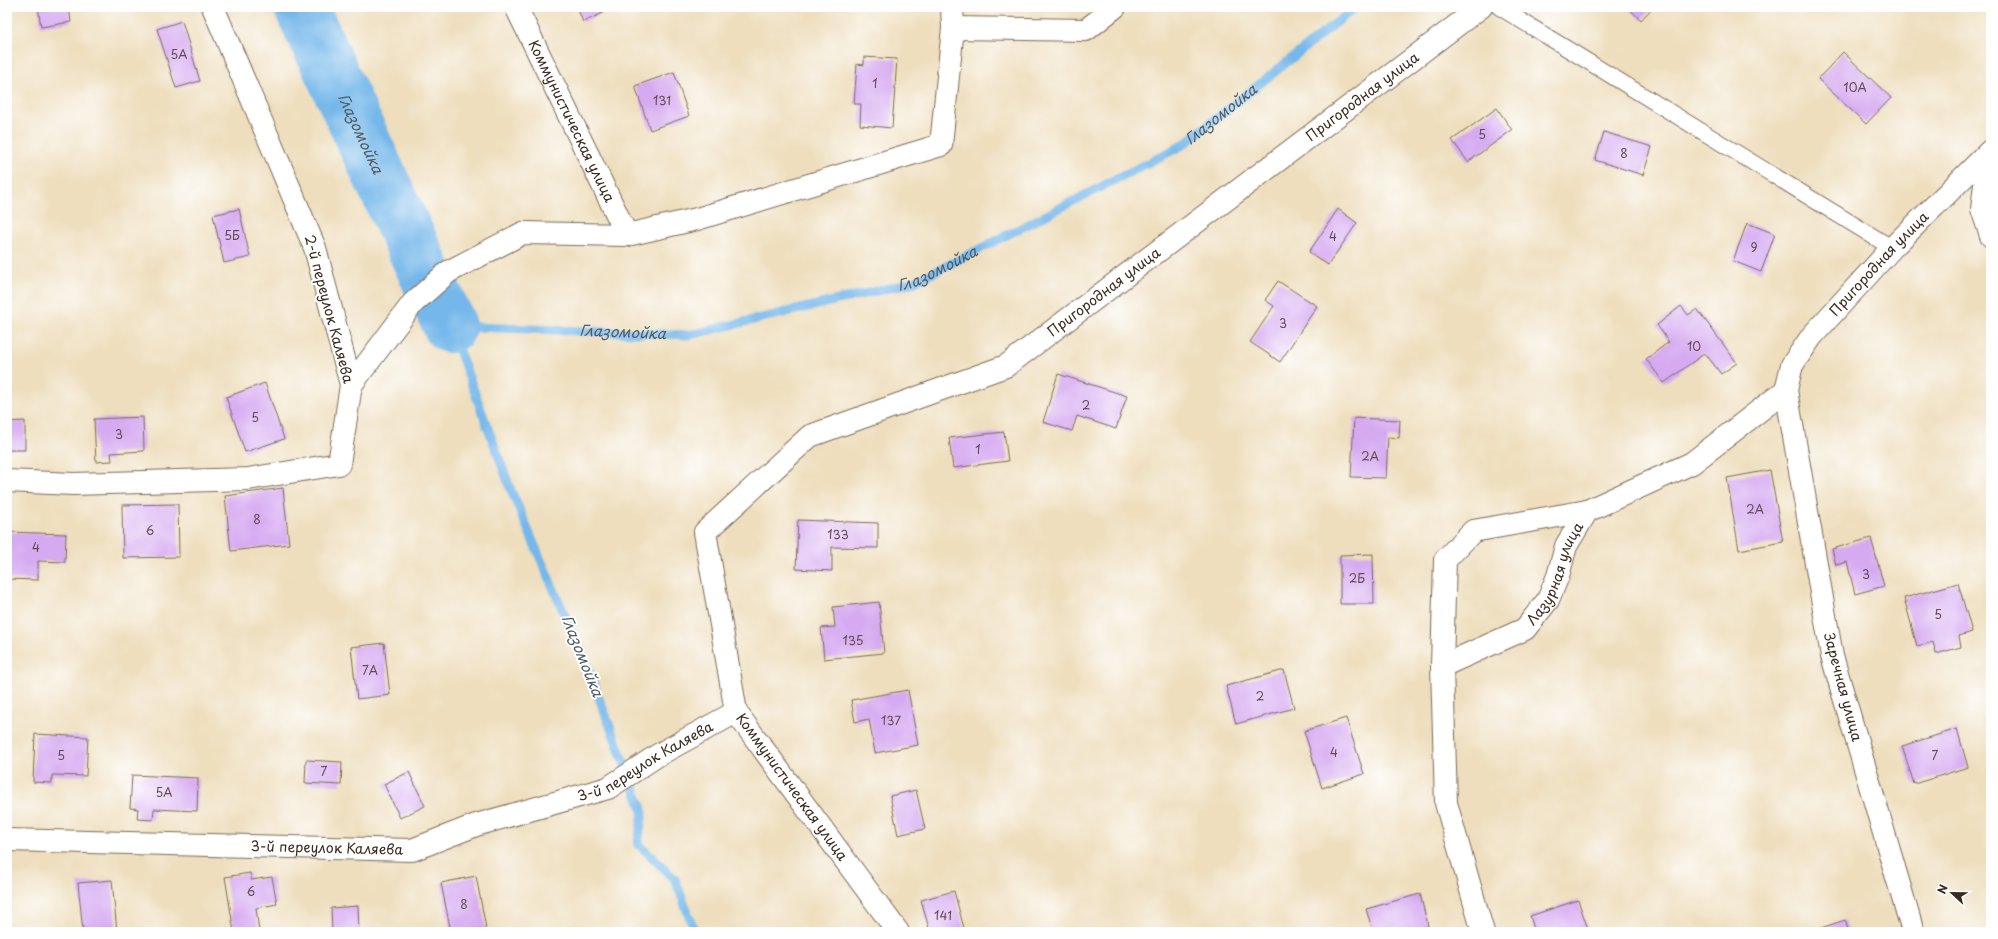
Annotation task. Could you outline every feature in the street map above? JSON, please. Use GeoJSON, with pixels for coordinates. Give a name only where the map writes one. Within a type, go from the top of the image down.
{"type":"FeatureCollection","features":[{"type":"Feature","properties":{"kind":"street","name":"2-й переулок Каляева"},"geometry":{"type":"LineString","coordinates":[[7,481],[73,484],[248,478],[339,464],[351,385],[315,248],[212,7]]}},
{"type":"Feature","properties":{"kind":"street","name":"Коммунистическая улица"},"geometry":{"type":"LineString","coordinates":[[516,7],[627,235]]}},
{"type":"Feature","properties":{"kind":"street"},"geometry":{"type":"LineString","coordinates":[[351,385],[413,302],[448,272],[523,233],[627,235],[697,219],[941,145],[953,17],[1086,30],[1115,7]]}},
{"type":"Feature","properties":{"kind":"street","name":"Пригородная улица"},"geometry":{"type":"LineString","coordinates":[[705,532],[810,436],[1006,366],[1481,7]]}},
{"type":"Feature","properties":{"kind":"street"},"geometry":{"type":"LineString","coordinates":[[1990,151],[1982,209],[1991,236]]}},
{"type":"Feature","properties":{"kind":"street","name":"Пригородная улица"},"geometry":{"type":"LineString","coordinates":[[1786,390],[1792,365],[1812,336],[1892,248],[1990,151]]}},
{"type":"Feature","properties":{"kind":"street","name":"Лазурная улица"},"geometry":{"type":"LineString","coordinates":[[1442,666],[1525,628],[1548,600],[1558,576],[1566,546],[1587,512],[1692,463],[1786,390]]}},
{"type":"Feature","properties":{"kind":"street","name":"Заречная улица"},"geometry":{"type":"LineString","coordinates":[[1786,390],[1832,656],[1913,932]]}},
{"type":"Feature","properties":{"kind":"street"},"geometry":{"type":"LineString","coordinates":[[1483,932],[1446,803],[1442,666],[1445,560],[1473,531],[1587,512]]}},
{"type":"Feature","properties":{"kind":"street","name":"Коммунистическая улица"},"geometry":{"type":"LineString","coordinates":[[705,532],[736,712],[898,932]]}},
{"type":"Feature","properties":{"kind":"street","name":"3-й переулок Каляева"},"geometry":{"type":"LineString","coordinates":[[7,840],[412,850],[476,825],[608,788],[658,755],[736,712]]}},
{"type":"Feature","properties":{"kind":"lane"},"geometry":{"type":"LineString","coordinates":[[1499,7],[1892,248]]}},
{"type":"Feature","properties":{"kind":"building"},"geometry":{"type":"Polygon","coordinates":[[[38,7],[69,7],[71,22],[41,27],[38,7]]]}},
{"type":"Feature","properties":{"kind":"building"},"geometry":{"type":"Polygon","coordinates":[[[577,7],[609,7],[610,10],[583,22],[577,7]]]}},
{"type":"Feature","properties":{"kind":"building"},"geometry":{"type":"Polygon","coordinates":[[[1627,7],[1653,7],[1641,20],[1627,7]]]}},
{"type":"Feature","properties":{"kind":"building"},"geometry":{"type":"Polygon","coordinates":[[[182,21],[200,81],[176,88],[157,29],[182,21]]]}},
{"type":"Feature","properties":{"kind":"building"},"geometry":{"type":"Polygon","coordinates":[[[1843,52],[1891,98],[1866,124],[1818,79],[1843,52]]]}},
{"type":"Feature","properties":{"kind":"building"},"geometry":{"type":"Polygon","coordinates":[[[864,57],[897,59],[892,128],[860,125],[861,104],[854,104],[857,64],[864,65],[864,57]]]}},
{"type":"Feature","properties":{"kind":"building"},"geometry":{"type":"Polygon","coordinates":[[[674,72],[689,116],[650,130],[635,86],[674,72]]]}},
{"type":"Feature","properties":{"kind":"building"},"geometry":{"type":"Polygon","coordinates":[[[1497,108],[1512,130],[1468,162],[1452,140],[1497,108]]]}},
{"type":"Feature","properties":{"kind":"building"},"geometry":{"type":"Polygon","coordinates":[[[1604,132],[1652,147],[1643,175],[1595,160],[1604,132]]]}},
{"type":"Feature","properties":{"kind":"building"},"geometry":{"type":"Polygon","coordinates":[[[239,209],[250,257],[224,263],[213,215],[239,209]]]}},
{"type":"Feature","properties":{"kind":"building"},"geometry":{"type":"Polygon","coordinates":[[[1338,209],[1357,223],[1328,265],[1309,252],[1338,209]]]}},
{"type":"Feature","properties":{"kind":"building"},"geometry":{"type":"Polygon","coordinates":[[[1747,223],[1775,234],[1761,272],[1733,261],[1747,223]]]}},
{"type":"Feature","properties":{"kind":"building"},"geometry":{"type":"Polygon","coordinates":[[[1278,281],[1317,306],[1280,362],[1250,342],[1274,306],[1265,300],[1278,281]]]}},
{"type":"Feature","properties":{"kind":"building"},"geometry":{"type":"Polygon","coordinates":[[[1681,306],[1688,315],[1697,309],[1737,363],[1721,374],[1705,353],[1664,383],[1646,359],[1669,342],[1657,325],[1681,306]]]}},
{"type":"Feature","properties":{"kind":"building"},"geometry":{"type":"Polygon","coordinates":[[[1058,374],[1127,396],[1116,429],[1077,416],[1072,431],[1043,422],[1058,374]]]}},
{"type":"Feature","properties":{"kind":"building"},"geometry":{"type":"Polygon","coordinates":[[[265,383],[284,439],[245,452],[226,397],[265,383]]]}},
{"type":"Feature","properties":{"kind":"building"},"geometry":{"type":"Polygon","coordinates":[[[143,417],[144,451],[111,453],[112,461],[96,462],[94,419],[143,417]]]}},
{"type":"Feature","properties":{"kind":"building"},"geometry":{"type":"Polygon","coordinates":[[[1354,418],[1400,420],[1399,438],[1388,437],[1386,478],[1351,477],[1354,418]]]}},
{"type":"Feature","properties":{"kind":"building"},"geometry":{"type":"Polygon","coordinates":[[[25,421],[25,450],[7,450],[7,422],[25,421]]]}},
{"type":"Feature","properties":{"kind":"building"},"geometry":{"type":"Polygon","coordinates":[[[1004,432],[1008,461],[953,468],[949,438],[1004,432]]]}},
{"type":"Feature","properties":{"kind":"building"},"geometry":{"type":"Polygon","coordinates":[[[1770,470],[1783,542],[1739,550],[1727,478],[1770,470]]]}},
{"type":"Feature","properties":{"kind":"building"},"geometry":{"type":"Polygon","coordinates":[[[283,488],[289,544],[231,551],[225,496],[283,488]]]}},
{"type":"Feature","properties":{"kind":"building"},"geometry":{"type":"Polygon","coordinates":[[[178,504],[179,557],[123,558],[122,505],[178,504]]]}},
{"type":"Feature","properties":{"kind":"building"},"geometry":{"type":"Polygon","coordinates":[[[798,520],[878,523],[878,548],[832,547],[832,571],[796,569],[798,520]]]}},
{"type":"Feature","properties":{"kind":"building"},"geometry":{"type":"Polygon","coordinates":[[[7,532],[66,534],[65,562],[38,561],[38,580],[7,579],[7,532]]]}},
{"type":"Feature","properties":{"kind":"building"},"geometry":{"type":"Polygon","coordinates":[[[1871,538],[1884,586],[1855,594],[1847,562],[1836,565],[1832,549],[1871,538]]]}},
{"type":"Feature","properties":{"kind":"building"},"geometry":{"type":"Polygon","coordinates":[[[1373,554],[1374,604],[1340,604],[1340,555],[1373,554]]]}},
{"type":"Feature","properties":{"kind":"building"},"geometry":{"type":"Polygon","coordinates":[[[1958,583],[1972,632],[1959,636],[1961,647],[1936,654],[1933,642],[1917,646],[1904,598],[1958,583]]]}},
{"type":"Feature","properties":{"kind":"building"},"geometry":{"type":"Polygon","coordinates":[[[879,602],[884,653],[824,659],[821,628],[835,627],[833,607],[879,602]]]}},
{"type":"Feature","properties":{"kind":"building"},"geometry":{"type":"Polygon","coordinates":[[[384,643],[390,695],[357,699],[351,647],[384,643]]]}},
{"type":"Feature","properties":{"kind":"building"},"geometry":{"type":"Polygon","coordinates":[[[1284,670],[1294,708],[1236,724],[1226,686],[1284,670]]]}},
{"type":"Feature","properties":{"kind":"building"},"geometry":{"type":"Polygon","coordinates":[[[908,690],[918,745],[875,753],[869,719],[855,722],[851,700],[908,690]]]}},
{"type":"Feature","properties":{"kind":"building"},"geometry":{"type":"Polygon","coordinates":[[[1346,718],[1364,774],[1322,788],[1304,731],[1346,718]]]}},
{"type":"Feature","properties":{"kind":"building"},"geometry":{"type":"Polygon","coordinates":[[[1957,729],[1968,767],[1914,784],[1902,746],[1957,729]]]}},
{"type":"Feature","properties":{"kind":"building"},"geometry":{"type":"Polygon","coordinates":[[[35,734],[88,737],[86,776],[52,775],[52,783],[33,782],[35,734]]]}},
{"type":"Feature","properties":{"kind":"building"},"geometry":{"type":"Polygon","coordinates":[[[306,760],[342,762],[341,785],[305,783],[306,760]]]}},
{"type":"Feature","properties":{"kind":"building"},"geometry":{"type":"Polygon","coordinates":[[[409,772],[425,806],[400,818],[384,784],[409,772]]]}},
{"type":"Feature","properties":{"kind":"building"},"geometry":{"type":"Polygon","coordinates":[[[132,775],[198,778],[197,811],[154,809],[153,820],[137,819],[138,809],[130,808],[132,775]]]}},
{"type":"Feature","properties":{"kind":"building"},"geometry":{"type":"Polygon","coordinates":[[[916,790],[925,829],[898,835],[890,796],[916,790]]]}},
{"type":"Feature","properties":{"kind":"building"},"geometry":{"type":"Polygon","coordinates":[[[250,873],[251,880],[272,877],[277,904],[256,908],[259,932],[234,932],[225,877],[250,873]]]}},
{"type":"Feature","properties":{"kind":"building"},"geometry":{"type":"Polygon","coordinates":[[[476,876],[486,928],[463,932],[451,932],[441,883],[476,876]]]}},
{"type":"Feature","properties":{"kind":"building"},"geometry":{"type":"Polygon","coordinates":[[[112,880],[117,932],[83,932],[78,883],[112,880]]]}},
{"type":"Feature","properties":{"kind":"building"},"geometry":{"type":"Polygon","coordinates":[[[954,891],[965,932],[930,932],[921,900],[954,891]]]}},
{"type":"Feature","properties":{"kind":"building"},"geometry":{"type":"Polygon","coordinates":[[[1420,894],[1428,926],[1405,932],[1373,932],[1366,909],[1420,894]]]}},
{"type":"Feature","properties":{"kind":"building"},"geometry":{"type":"Polygon","coordinates":[[[1578,900],[1589,932],[1535,932],[1530,916],[1578,900]]]}},
{"type":"Feature","properties":{"kind":"building"},"geometry":{"type":"Polygon","coordinates":[[[358,906],[359,932],[332,932],[331,908],[358,906]]]}},
{"type":"Feature","properties":{"kind":"building"},"geometry":{"type":"Polygon","coordinates":[[[1845,920],[1849,932],[1809,932],[1845,920]]]}},
{"type":"Feature","properties":{"kind":"waterway","name":"Глазомойка"},"geometry":{"type":"LineString","coordinates":[[301,7],[450,326]]}},
{"type":"Feature","properties":{"kind":"waterway","name":"Глазомойка"},"geometry":{"type":"LineString","coordinates":[[695,932],[675,879],[638,844],[643,811],[585,662],[511,490],[450,326],[689,335],[915,282],[1183,145],[1356,7]]}}]}
